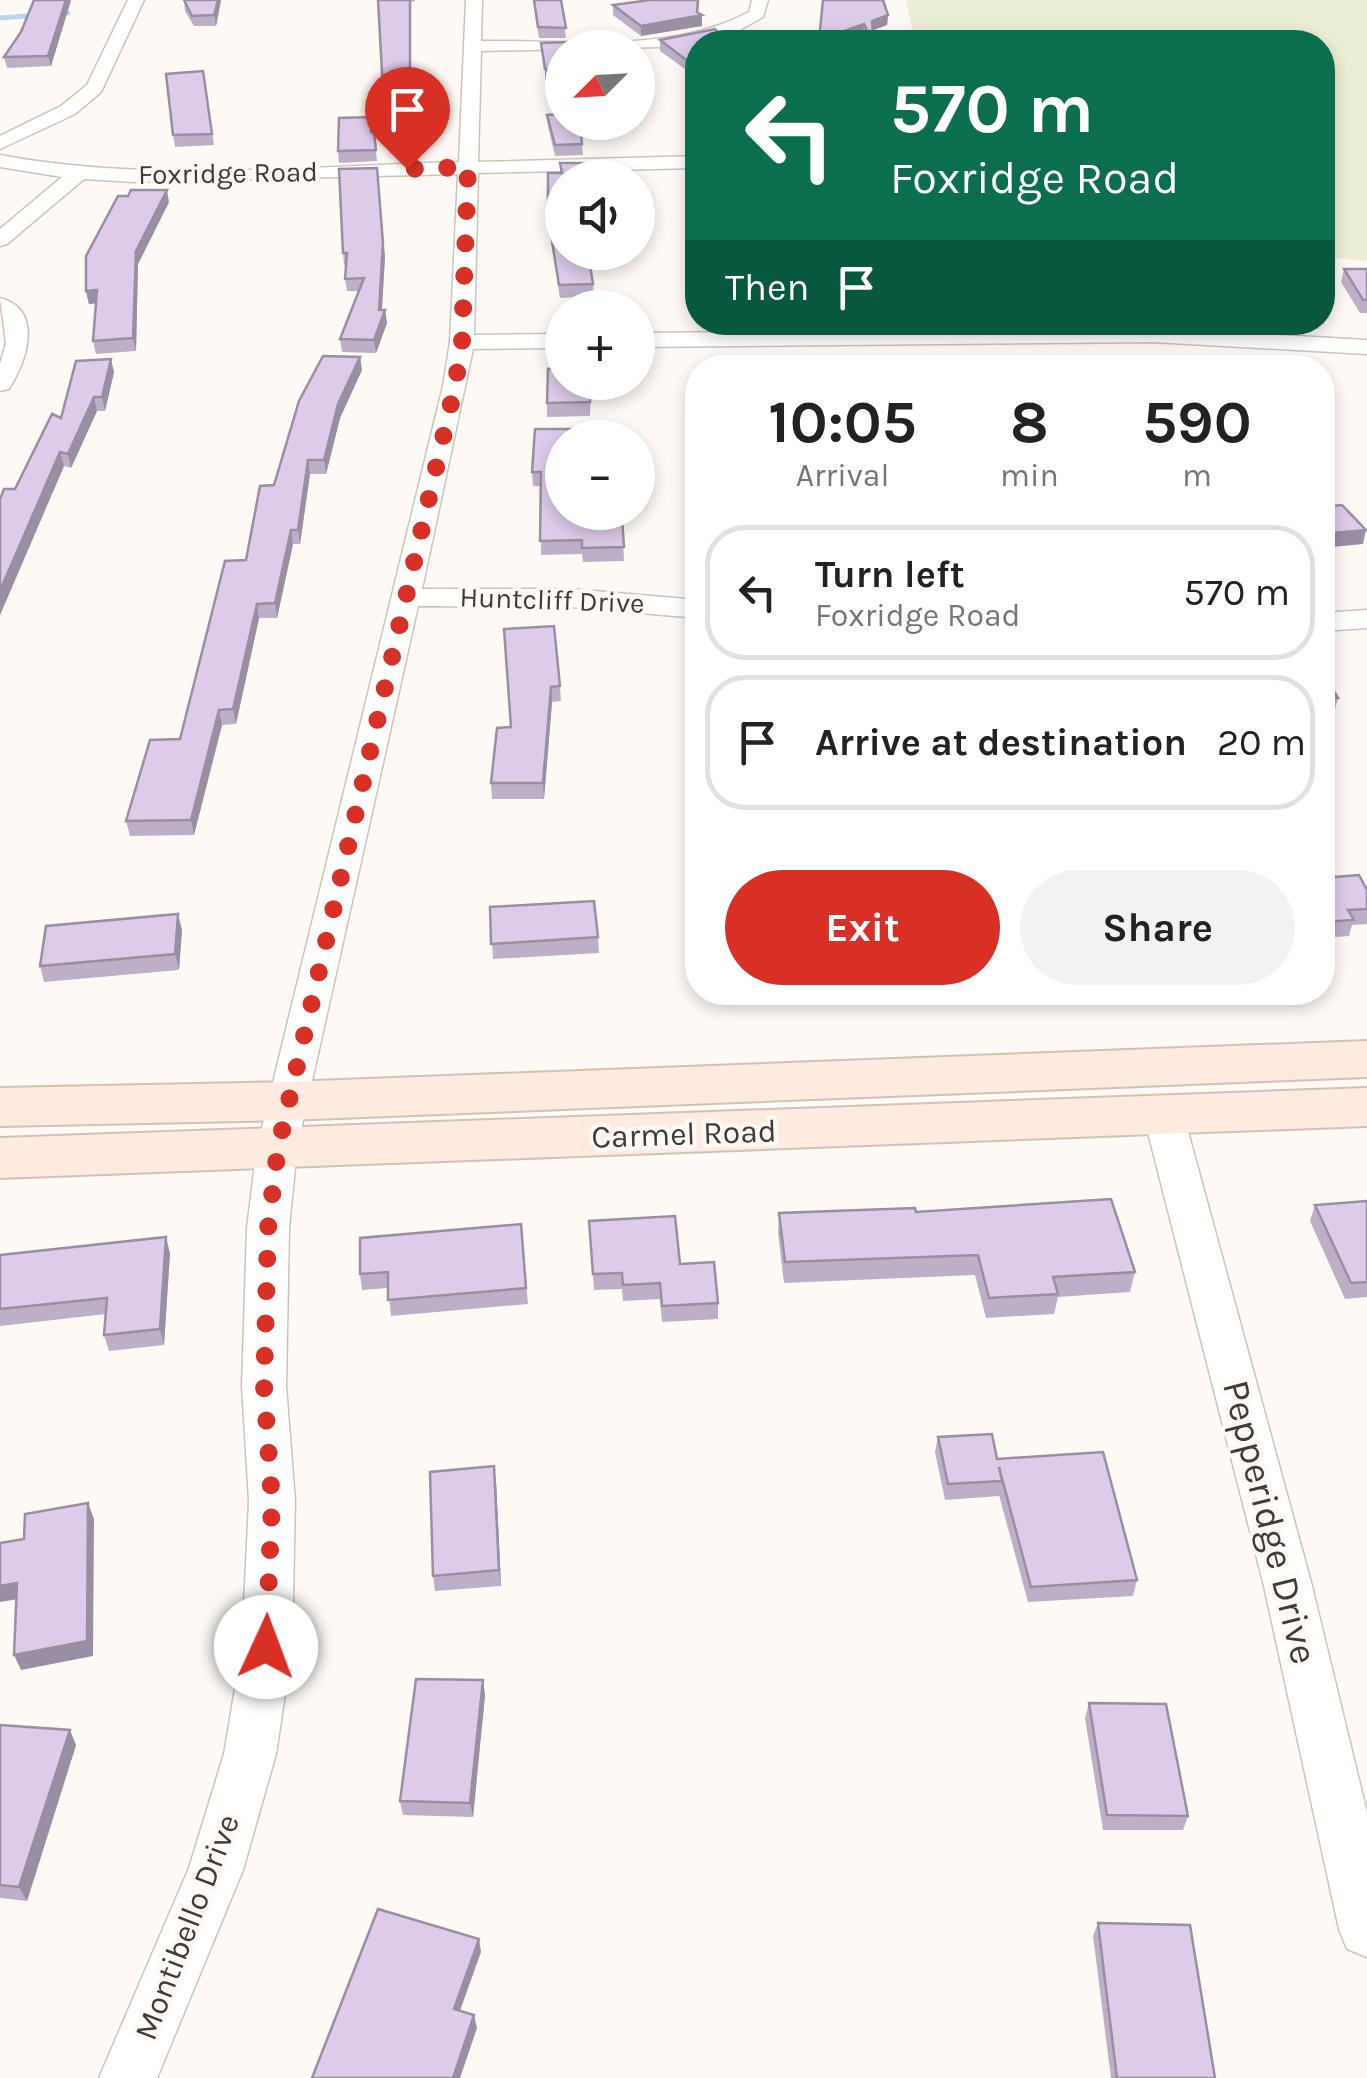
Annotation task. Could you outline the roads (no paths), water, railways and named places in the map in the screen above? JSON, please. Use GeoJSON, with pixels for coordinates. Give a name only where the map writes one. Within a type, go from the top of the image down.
{"type":"FeatureCollection","features":[{"type":"Feature","properties":{"kind":"main road","name":"Carmel Road"},"geometry":{"type":"LineString","coordinates":[[0,1158],[283,1124],[1367,1059]]}},
{"type":"Feature","properties":{"kind":"main road","name":"Carmel Road"},"geometry":{"type":"LineString","coordinates":[[0,1108],[283,1124],[1164,1117],[1367,1107]]}},
{"type":"Feature","properties":{"kind":"street"},"geometry":{"type":"LineString","coordinates":[[0,144],[68,110],[95,88],[136,0]]}},
{"type":"Feature","properties":{"kind":"street","name":"Montibello Drive"},"geometry":{"type":"LineString","coordinates":[[128,2078],[216,1870],[250,1754],[266,1647],[272,1502],[264,1386],[268,1228],[283,1124],[462,342],[474,0]]}},
{"type":"Feature","properties":{"kind":"street"},"geometry":{"type":"LineString","coordinates":[[720,30],[742,24],[757,14],[760,0]]}},
{"type":"Feature","properties":{"kind":"street"},"geometry":{"type":"LineString","coordinates":[[472,46],[685,39]]}},
{"type":"Feature","properties":{"kind":"street","name":"Foxridge Road"},"geometry":{"type":"LineString","coordinates":[[0,162],[134,176],[685,162]]}},
{"type":"Feature","properties":{"kind":"street"},"geometry":{"type":"LineString","coordinates":[[0,240],[78,173]]}},
{"type":"Feature","properties":{"kind":"street"},"geometry":{"type":"LineString","coordinates":[[0,305],[13,318],[21,341],[0,384]]}},
{"type":"Feature","properties":{"kind":"street"},"geometry":{"type":"LineString","coordinates":[[655,340],[1153,335],[1367,347]]}},
{"type":"Feature","properties":{"kind":"street"},"geometry":{"type":"LineString","coordinates":[[462,342],[545,341]]}},
{"type":"Feature","properties":{"kind":"street","name":"Huntcliff Drive"},"geometry":{"type":"LineString","coordinates":[[406,596],[571,598],[685,607]]}},
{"type":"Feature","properties":{"kind":"street"},"geometry":{"type":"LineString","coordinates":[[1335,621],[1367,619]]}},
{"type":"Feature","properties":{"kind":"street","name":"Pepperidge Drive"},"geometry":{"type":"LineString","coordinates":[[1164,1117],[1284,1568],[1367,1929]]}},
{"type":"Feature","properties":{"kind":"waterway"},"geometry":{"type":"LineString","coordinates":[[0,18],[68,13]]}}]}
